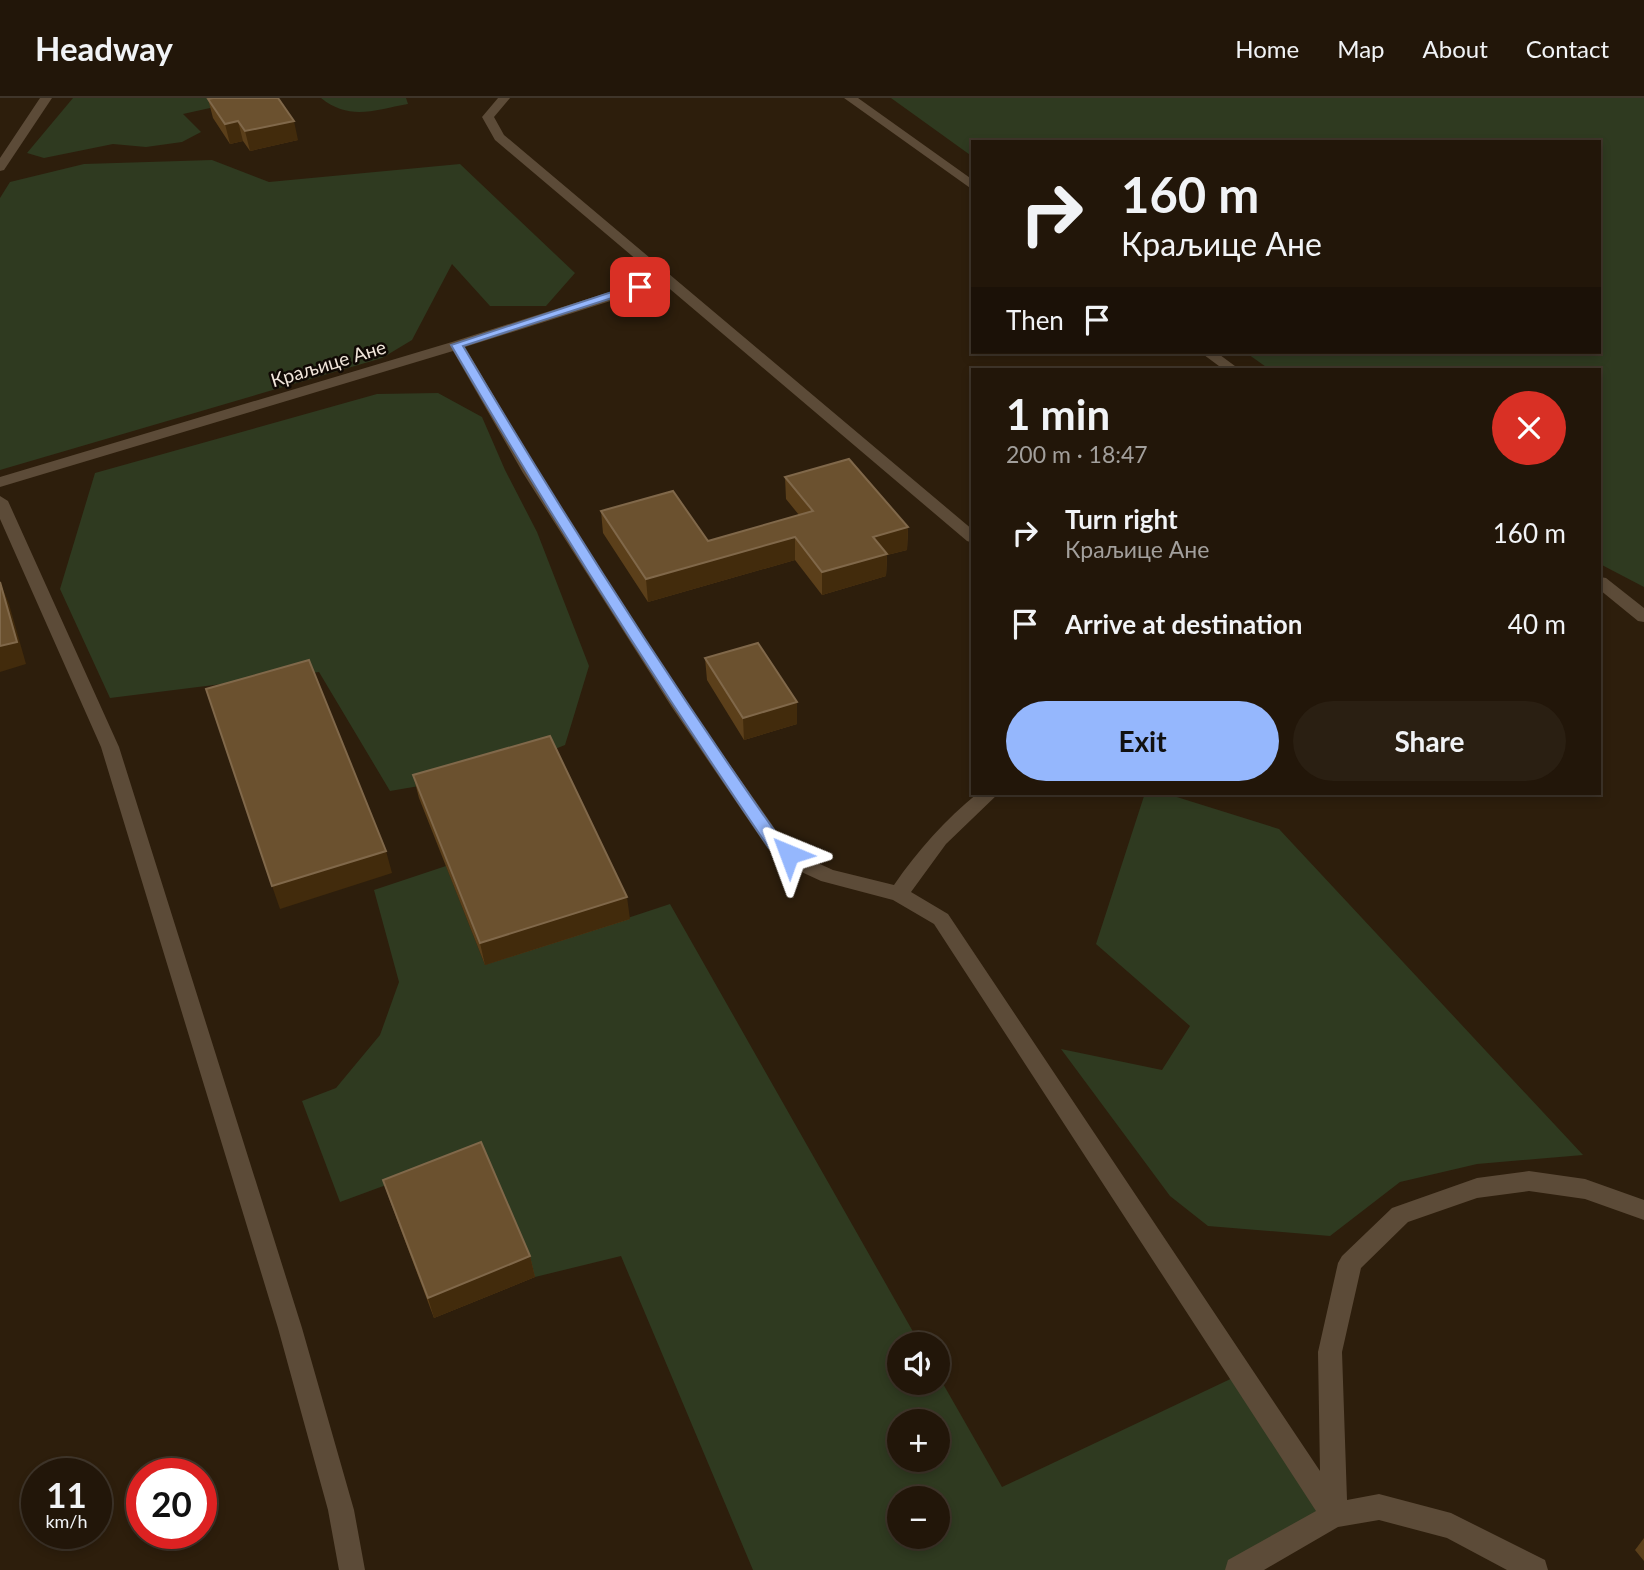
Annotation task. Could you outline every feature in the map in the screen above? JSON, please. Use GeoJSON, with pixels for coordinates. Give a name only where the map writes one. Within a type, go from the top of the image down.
{"type":"FeatureCollection","features":[{"type":"Feature","properties":{"kind":"lane"},"geometry":{"type":"LineString","coordinates":[[0,167],[46,98]]}},
{"type":"Feature","properties":{"kind":"lane"},"geometry":{"type":"LineString","coordinates":[[504,98],[488,117],[499,137],[971,536]]}},
{"type":"Feature","properties":{"kind":"lane"},"geometry":{"type":"LineString","coordinates":[[850,98],[971,185]]}},
{"type":"Feature","properties":{"kind":"lane","name":"Краљице Ане"},"geometry":{"type":"LineString","coordinates":[[0,482],[457,345],[666,279]]}},
{"type":"Feature","properties":{"kind":"lane"},"geometry":{"type":"LineString","coordinates":[[457,345],[531,473],[677,702],[775,844],[802,864],[828,876],[899,894],[941,919],[1334,1515]]}},
{"type":"Feature","properties":{"kind":"lane"},"geometry":{"type":"LineString","coordinates":[[1210,354],[1231,368]]}},
{"type":"Feature","properties":{"kind":"lane"},"geometry":{"type":"LineString","coordinates":[[0,501],[110,747],[290,1328],[341,1510],[352,1570]]}},
{"type":"Feature","properties":{"kind":"lane"},"geometry":{"type":"LineString","coordinates":[[1601,583],[1644,617]]}},
{"type":"Feature","properties":{"kind":"lane"},"geometry":{"type":"LineString","coordinates":[[899,894],[930,848],[954,822],[988,795]]}},
{"type":"Feature","properties":{"kind":"lane"},"geometry":{"type":"LineString","coordinates":[[1334,1515],[1331,1352],[1350,1263],[1401,1215],[1477,1188],[1529,1181],[1586,1189],[1644,1210]]}},
{"type":"Feature","properties":{"kind":"lane"},"geometry":{"type":"LineString","coordinates":[[1238,1570],[1334,1515],[1379,1507],[1451,1526],[1535,1570]]}},
{"type":"Feature","properties":{"kind":"green space"},"geometry":{"type":"Polygon","coordinates":[[[73,98],[255,98],[183,114],[201,132],[182,142],[146,147],[113,144],[44,158],[27,153],[73,98]]]}},
{"type":"Feature","properties":{"kind":"green space"},"geometry":{"type":"Polygon","coordinates":[[[321,98],[406,98],[408,104],[352,112],[321,98]]]}},
{"type":"Feature","properties":{"kind":"green space"},"geometry":{"type":"Polygon","coordinates":[[[891,98],[1644,98],[1644,587],[1601,565],[1601,368],[1268,368],[1248,354],[1601,354],[1601,140],[971,140],[971,156],[891,98]]]}},
{"type":"Feature","properties":{"kind":"green space"},"geometry":{"type":"Polygon","coordinates":[[[212,160],[269,182],[460,164],[575,273],[546,306],[490,306],[452,264],[412,340],[382,358],[0,470],[0,198],[10,182],[84,164],[212,160]]]}},
{"type":"Feature","properties":{"kind":"green space"},"geometry":{"type":"Polygon","coordinates":[[[438,393],[482,417],[505,470],[537,532],[589,666],[565,745],[495,773],[390,791],[319,672],[110,698],[60,589],[95,473],[377,394],[438,393]]]}},
{"type":"Feature","properties":{"kind":"green space"},"geometry":{"type":"Polygon","coordinates":[[[1144,795],[1170,795],[1279,829],[1583,1155],[1477,1164],[1400,1182],[1330,1236],[1208,1226],[1170,1196],[1061,1049],[1162,1070],[1190,1026],[1096,944],[1144,795]]]}},
{"type":"Feature","properties":{"kind":"green space"},"geometry":{"type":"Polygon","coordinates":[[[446,866],[485,965],[670,904],[913,1332],[887,1332],[887,1395],[949,1395],[1002,1487],[1241,1374],[1334,1515],[1238,1570],[753,1570],[621,1256],[535,1277],[481,1150],[340,1202],[302,1101],[336,1088],[380,1035],[399,982],[374,890],[446,866]]]}},
{"type":"Feature","properties":{"kind":"building"},"geometry":{"type":"Polygon","coordinates":[[[278,98],[294,121],[245,131],[238,121],[225,124],[208,99],[278,98]]]}},
{"type":"Feature","properties":{"kind":"building"},"geometry":{"type":"Polygon","coordinates":[[[849,459],[908,527],[873,537],[887,554],[822,572],[795,537],[646,579],[601,511],[673,491],[708,541],[813,511],[785,477],[849,459]]]}},
{"type":"Feature","properties":{"kind":"building"},"geometry":{"type":"Polygon","coordinates":[[[0,582],[17,642],[0,646],[0,582]]]}},
{"type":"Feature","properties":{"kind":"building"},"geometry":{"type":"Polygon","coordinates":[[[758,643],[797,702],[743,718],[705,658],[758,643]]]}},
{"type":"Feature","properties":{"kind":"building"},"geometry":{"type":"Polygon","coordinates":[[[309,660],[386,851],[272,886],[206,689],[309,660]]]}},
{"type":"Feature","properties":{"kind":"building"},"geometry":{"type":"Polygon","coordinates":[[[550,736],[627,897],[480,943],[413,775],[550,736]]]}},
{"type":"Feature","properties":{"kind":"building"},"geometry":{"type":"Polygon","coordinates":[[[481,1142],[530,1256],[428,1298],[383,1180],[481,1142]]]}},
{"type":"Feature","properties":{"kind":"route"},"geometry":{"type":"LineString","coordinates":[[640,287],[457,345],[531,473],[677,702],[775,844],[789,854]]}}]}
